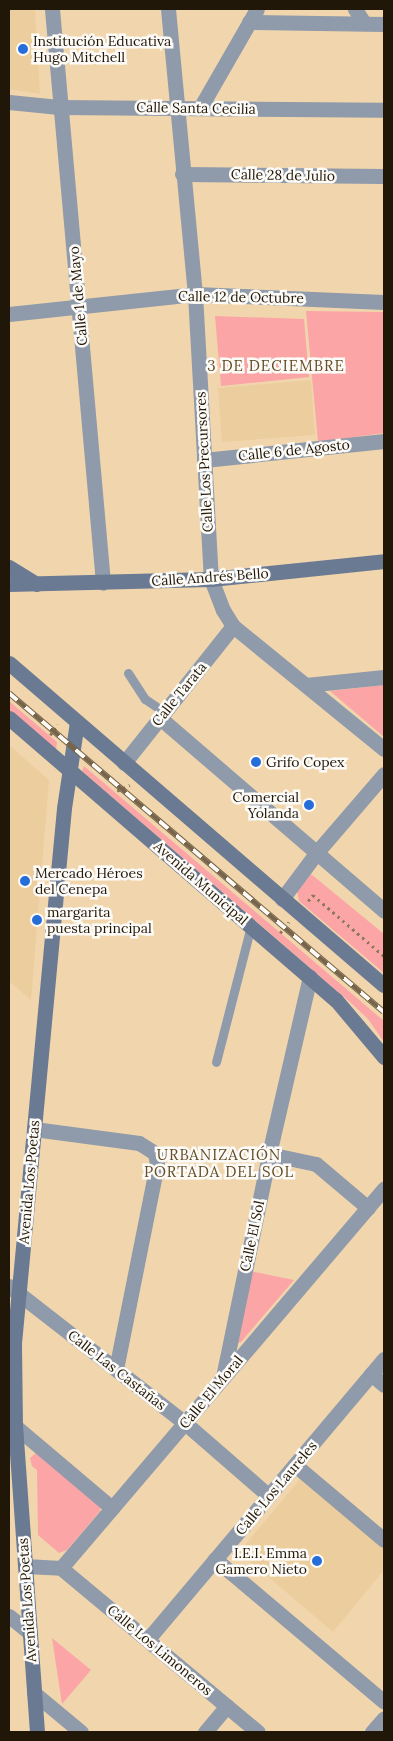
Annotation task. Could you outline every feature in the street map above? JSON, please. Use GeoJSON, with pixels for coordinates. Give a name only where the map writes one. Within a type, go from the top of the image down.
{"type":"FeatureCollection","features":[{"type":"Feature","properties":{"kind":"street","name":"Calle 1 de Mayo"},"geometry":{"type":"LineString","coordinates":[[52,9],[58,107],[79,307],[103,583]]}},
{"type":"Feature","properties":{"kind":"street","name":"Calle Los Precursores"},"geometry":{"type":"LineString","coordinates":[[168,9],[178,108],[182,174],[195,294],[211,579],[223,610],[233,626],[384,749]]}},
{"type":"Feature","properties":{"kind":"street"},"geometry":{"type":"LineString","coordinates":[[355,9],[364,23]]}},
{"type":"Feature","properties":{"kind":"street"},"geometry":{"type":"LineString","coordinates":[[200,108],[253,15],[384,24]]}},
{"type":"Feature","properties":{"kind":"street","name":"Calle Santa Cecilia"},"geometry":{"type":"LineString","coordinates":[[9,102],[58,107],[384,110]]}},
{"type":"Feature","properties":{"kind":"street","name":"Calle 28 de Julio"},"geometry":{"type":"LineString","coordinates":[[182,174],[384,176]]}},
{"type":"Feature","properties":{"kind":"street","name":"Calle 12 de Octubre"},"geometry":{"type":"LineString","coordinates":[[9,314],[195,294],[384,302]]}},
{"type":"Feature","properties":{"kind":"street","name":"Calle 6 de Agosto"},"geometry":{"type":"LineString","coordinates":[[204,460],[384,441]]}},
{"type":"Feature","properties":{"kind":"street","name":"Calle Andrés Bello"},"geometry":{"type":"LineString","coordinates":[[9,584],[211,579],[384,561]]}},
{"type":"Feature","properties":{"kind":"street"},"geometry":{"type":"LineString","coordinates":[[9,567],[36,584]]}},
{"type":"Feature","properties":{"kind":"street","name":"Calle Tarata"},"geometry":{"type":"LineString","coordinates":[[124,763],[233,626]]}},
{"type":"Feature","properties":{"kind":"street"},"geometry":{"type":"LineString","coordinates":[[9,663],[384,985]]}},
{"type":"Feature","properties":{"kind":"street"},"geometry":{"type":"LineString","coordinates":[[306,685],[384,677]]}},
{"type":"Feature","properties":{"kind":"street"},"geometry":{"type":"LineString","coordinates":[[162,715],[384,911]]}},
{"type":"Feature","properties":{"kind":"street","name":"Avenida Municipal"},"geometry":{"type":"LineString","coordinates":[[9,718],[310,977],[351,1016],[384,1057]]}},
{"type":"Feature","properties":{"kind":"street","name":"Avenida Los Poetas"},"geometry":{"type":"LineString","coordinates":[[37,1732],[12,1424],[13,1290],[34,1129],[72,718]]}},
{"type":"Feature","properties":{"kind":"street"},"geometry":{"type":"LineString","coordinates":[[282,899],[317,852],[384,774]]}},
{"type":"Feature","properties":{"kind":"street","name":"Calle El Sol"},"geometry":{"type":"LineString","coordinates":[[223,1378],[269,1154],[310,977]]}},
{"type":"Feature","properties":{"kind":"street"},"geometry":{"type":"LineString","coordinates":[[34,1129],[139,1143],[155,1153],[157,1164],[116,1369]]}},
{"type":"Feature","properties":{"kind":"street"},"geometry":{"type":"LineString","coordinates":[[269,1154],[316,1164],[368,1208]]}},
{"type":"Feature","properties":{"kind":"street","name":"Calle El Moral"},"geometry":{"type":"LineString","coordinates":[[61,1568],[384,1189]]}},
{"type":"Feature","properties":{"kind":"street","name":"Calle Las Castañas"},"geometry":{"type":"LineString","coordinates":[[13,1290],[185,1423],[269,1496]]}},
{"type":"Feature","properties":{"kind":"street","name":"Calle Los Laureles"},"geometry":{"type":"LineString","coordinates":[[148,1639],[384,1359]]}},
{"type":"Feature","properties":{"kind":"street"},"geometry":{"type":"LineString","coordinates":[[371,1374],[384,1385]]}},
{"type":"Feature","properties":{"kind":"street"},"geometry":{"type":"LineString","coordinates":[[12,1424],[112,1508]]}},
{"type":"Feature","properties":{"kind":"street"},"geometry":{"type":"LineString","coordinates":[[295,1465],[384,1540]]}},
{"type":"Feature","properties":{"kind":"street"},"geometry":{"type":"LineString","coordinates":[[215,1559],[384,1702]]}},
{"type":"Feature","properties":{"kind":"street"},"geometry":{"type":"LineString","coordinates":[[25,1566],[61,1568]]}},
{"type":"Feature","properties":{"kind":"street","name":"Calle Los Limoneros"},"geometry":{"type":"LineString","coordinates":[[61,1568],[258,1732]]}},
{"type":"Feature","properties":{"kind":"street"},"geometry":{"type":"LineString","coordinates":[[9,1616],[30,1633]]}},
{"type":"Feature","properties":{"kind":"street"},"geometry":{"type":"LineString","coordinates":[[34,1693],[81,1732]]}},
{"type":"Feature","properties":{"kind":"street"},"geometry":{"type":"LineString","coordinates":[[205,1732],[227,1706]]}},
{"type":"Feature","properties":{"kind":"street"},"geometry":{"type":"LineString","coordinates":[[372,1732],[384,1718]]}},
{"type":"Feature","properties":{"kind":"lane"},"geometry":{"type":"LineString","coordinates":[[128,672],[145,699],[162,715]]}},
{"type":"Feature","properties":{"kind":"lane"},"geometry":{"type":"LineString","coordinates":[[216,1062],[251,926]]}},
{"type":"Feature","properties":{"kind":"path"},"geometry":{"type":"LineString","coordinates":[[41,746],[72,718]]}},
{"type":"Feature","properties":{"kind":"path"},"geometry":{"type":"LineString","coordinates":[[102,799],[142,779]]}},
{"type":"Feature","properties":{"kind":"path"},"geometry":{"type":"LineString","coordinates":[[272,944],[313,895],[384,956]]}},
{"type":"Feature","properties":{"kind":"shaded area","name":"Institución Educativa Hugo Mitchell"},"geometry":{"type":"Polygon","coordinates":[[[9,9],[35,9],[40,94],[9,89],[9,9]]]}},
{"type":"Feature","properties":{"kind":"shaded area"},"geometry":{"type":"Polygon","coordinates":[[[306,311],[384,312],[384,433],[318,442],[306,311]]]}},
{"type":"Feature","properties":{"kind":"shaded area"},"geometry":{"type":"Polygon","coordinates":[[[215,316],[304,319],[309,377],[221,386],[215,316]]]}},
{"type":"Feature","properties":{"kind":"shaded area"},"geometry":{"type":"Polygon","coordinates":[[[311,380],[315,435],[222,442],[218,388],[311,380]]]}},
{"type":"Feature","properties":{"kind":"shaded area"},"geometry":{"type":"Polygon","coordinates":[[[384,685],[384,737],[330,691],[384,685]]]}},
{"type":"Feature","properties":{"kind":"shaded area"},"geometry":{"type":"Polygon","coordinates":[[[9,701],[57,742],[56,751],[9,710],[9,701]]]}},
{"type":"Feature","properties":{"kind":"shaded area","name":"Mercado Héroes del Cenepa"},"geometry":{"type":"Polygon","coordinates":[[[9,745],[49,780],[31,1000],[9,981],[9,745]]]}},
{"type":"Feature","properties":{"kind":"shaded area"},"geometry":{"type":"Polygon","coordinates":[[[84,766],[384,1021],[384,1042],[368,1019],[351,1003],[82,771],[84,766]]]}},
{"type":"Feature","properties":{"kind":"shaded area"},"geometry":{"type":"Polygon","coordinates":[[[311,874],[384,934],[384,973],[299,901],[297,891],[311,874]]]}},
{"type":"Feature","properties":{"kind":"shaded area"},"geometry":{"type":"Polygon","coordinates":[[[250,1271],[294,1280],[241,1342],[235,1344],[250,1271]]]}},
{"type":"Feature","properties":{"kind":"shaded area"},"geometry":{"type":"Polygon","coordinates":[[[37,1452],[101,1504],[100,1511],[67,1550],[59,1553],[38,1535],[37,1470],[32,1466],[30,1458],[37,1452]]]}},
{"type":"Feature","properties":{"kind":"shaded area","name":"I.E.I. Emma Gamero Nieto"},"geometry":{"type":"Polygon","coordinates":[[[301,1478],[384,1548],[384,1570],[333,1632],[239,1552],[301,1478]]]}},
{"type":"Feature","properties":{"kind":"shaded area"},"geometry":{"type":"Polygon","coordinates":[[[52,1638],[91,1670],[62,1704],[52,1638]]]}},
{"type":"Feature","properties":{"kind":"railway"},"geometry":{"type":"LineString","coordinates":[[9,693],[384,1012]]}},
{"type":"Feature","properties":{"kind":"place","name":"Institución Educativa Hugo Mitchell"},"geometry":{"type":"Point","coordinates":[23,49]}},
{"type":"Feature","properties":{"kind":"place","name":"Grifo Copex"},"geometry":{"type":"Point","coordinates":[256,762]}},
{"type":"Feature","properties":{"kind":"place","name":"Comercial Yolanda"},"geometry":{"type":"Point","coordinates":[309,805]}},
{"type":"Feature","properties":{"kind":"place","name":"Mercado Héroes del Cenepa"},"geometry":{"type":"Point","coordinates":[25,881]}},
{"type":"Feature","properties":{"kind":"place","name":"margarita puesta principal"},"geometry":{"type":"Point","coordinates":[37,920]}},
{"type":"Feature","properties":{"kind":"place","name":"I.E.I. Emma Gamero Nieto"},"geometry":{"type":"Point","coordinates":[317,1561]}},
{"type":"Feature","properties":{"kind":"district","name":"3 DE DECIEMBRE"},"geometry":{"type":"Point","coordinates":[276,366]}},
{"type":"Feature","properties":{"kind":"district","name":"URBANIZACIÓN PORTADA DEL SOL"},"geometry":{"type":"Point","coordinates":[219,1162]}}]}
